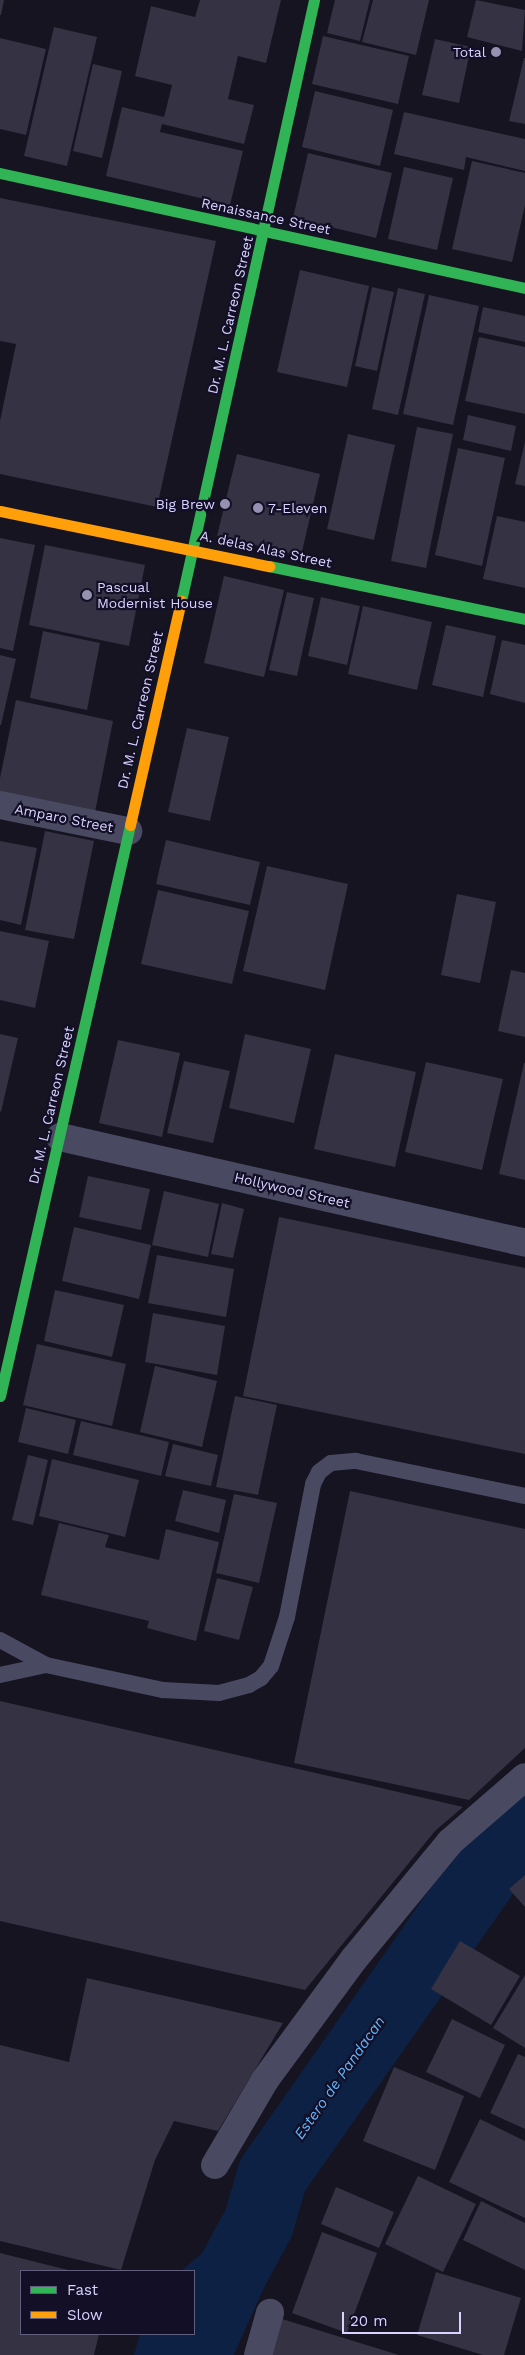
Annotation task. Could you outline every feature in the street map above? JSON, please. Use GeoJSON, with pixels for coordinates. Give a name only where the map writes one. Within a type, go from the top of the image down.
{"type":"FeatureCollection","features":[{"type":"Feature","properties":{"kind":"main road","name":"Dr. M. L. Carreon Street"},"geometry":{"type":"LineString","coordinates":[[0,1396],[265,231],[314,0]]}},
{"type":"Feature","properties":{"kind":"main road","name":"Renaissance Street"},"geometry":{"type":"LineString","coordinates":[[0,173],[525,288]]}},
{"type":"Feature","properties":{"kind":"main road","name":"A. delas Alas Street"},"geometry":{"type":"LineString","coordinates":[[0,511],[525,619]]}},
{"type":"Feature","properties":{"kind":"street","name":"Amparo Street"},"geometry":{"type":"LineString","coordinates":[[0,805],[128,831]]}},
{"type":"Feature","properties":{"kind":"street","name":"Hollywood Street"},"geometry":{"type":"LineString","coordinates":[[60,1137],[525,1244]]}},
{"type":"Feature","properties":{"kind":"street"},"geometry":{"type":"LineString","coordinates":[[215,2165],[265,2080],[354,1959],[450,1842],[525,1777]]}},
{"type":"Feature","properties":{"kind":"street"},"geometry":{"type":"LineString","coordinates":[[258,2355],[270,2313]]}},
{"type":"Feature","properties":{"kind":"lane"},"geometry":{"type":"LineString","coordinates":[[0,1640],[46,1665],[163,1690],[219,1693],[261,1678],[271,1666],[287,1617],[313,1484],[319,1472],[331,1463],[356,1461],[525,1496]]}},
{"type":"Feature","properties":{"kind":"lane"},"geometry":{"type":"LineString","coordinates":[[0,1675],[46,1665]]}},
{"type":"Feature","properties":{"kind":"water"},"geometry":{"type":"Polygon","coordinates":[[[201,2254],[261,2287],[249,2297],[232,2355],[134,2355],[140,2335],[195,2335],[195,2270],[182,2270],[201,2254]]]}},
{"type":"Feature","properties":{"kind":"building"},"geometry":{"type":"Polygon","coordinates":[[[0,0],[4,0],[1,15],[0,15],[0,0]]]}},
{"type":"Feature","properties":{"kind":"building"},"geometry":{"type":"Polygon","coordinates":[[[200,0],[281,0],[266,63],[238,56],[228,99],[254,105],[244,144],[162,124],[160,132],[243,151],[230,205],[106,176],[122,107],[164,117],[172,85],[135,76],[151,6],[195,17],[200,0]]]}},
{"type":"Feature","properties":{"kind":"building"},"geometry":{"type":"Polygon","coordinates":[[[335,0],[370,0],[360,41],[327,33],[335,0]]]}},
{"type":"Feature","properties":{"kind":"building"},"geometry":{"type":"Polygon","coordinates":[[[373,0],[429,0],[416,55],[362,42],[373,0]]]}},
{"type":"Feature","properties":{"kind":"building"},"geometry":{"type":"Polygon","coordinates":[[[476,0],[525,10],[522,51],[467,37],[476,0]]]}},
{"type":"Feature","properties":{"kind":"building"},"geometry":{"type":"Polygon","coordinates":[[[54,27],[97,37],[67,166],[24,156],[54,27]]]}},
{"type":"Feature","properties":{"kind":"building"},"geometry":{"type":"Polygon","coordinates":[[[323,36],[409,56],[398,104],[312,84],[323,36]]]}},
{"type":"Feature","properties":{"kind":"building"},"geometry":{"type":"Polygon","coordinates":[[[0,38],[46,49],[26,135],[0,129],[0,38]]]}},
{"type":"Feature","properties":{"kind":"building"},"geometry":{"type":"Polygon","coordinates":[[[435,39],[471,47],[459,103],[422,95],[435,39]]]}},
{"type":"Feature","properties":{"kind":"building"},"geometry":{"type":"Polygon","coordinates":[[[525,58],[525,124],[509,121],[525,58]]]}},
{"type":"Feature","properties":{"kind":"building"},"geometry":{"type":"Polygon","coordinates":[[[93,64],[122,71],[102,158],[73,151],[93,64]]]}},
{"type":"Feature","properties":{"kind":"building"},"geometry":{"type":"Polygon","coordinates":[[[315,91],[393,110],[380,166],[302,147],[315,91]]]}},
{"type":"Feature","properties":{"kind":"building"},"geometry":{"type":"Polygon","coordinates":[[[404,112],[525,139],[525,171],[466,157],[464,170],[394,154],[404,112]]]}},
{"type":"Feature","properties":{"kind":"building"},"geometry":{"type":"Polygon","coordinates":[[[308,153],[392,173],[376,238],[293,218],[308,153]]]}},
{"type":"Feature","properties":{"kind":"building"},"geometry":{"type":"Polygon","coordinates":[[[472,161],[525,173],[525,205],[512,262],[452,249],[472,161]]]}},
{"type":"Feature","properties":{"kind":"building"},"geometry":{"type":"Polygon","coordinates":[[[404,167],[453,178],[437,250],[388,239],[404,167]]]}},
{"type":"Feature","properties":{"kind":"building"},"geometry":{"type":"Polygon","coordinates":[[[0,198],[216,241],[157,507],[0,474],[0,421],[16,344],[0,341],[0,198]]]}},
{"type":"Feature","properties":{"kind":"building"},"geometry":{"type":"Polygon","coordinates":[[[300,270],[369,286],[347,387],[277,372],[300,270]]]}},
{"type":"Feature","properties":{"kind":"building"},"geometry":{"type":"Polygon","coordinates":[[[372,287],[394,292],[377,371],[355,366],[372,287]]]}},
{"type":"Feature","properties":{"kind":"building"},"geometry":{"type":"Polygon","coordinates":[[[398,288],[425,294],[398,415],[372,409],[398,288]]]}},
{"type":"Feature","properties":{"kind":"building"},"geometry":{"type":"Polygon","coordinates":[[[429,295],[479,306],[453,425],[403,414],[429,295]]]}},
{"type":"Feature","properties":{"kind":"building"},"geometry":{"type":"Polygon","coordinates":[[[483,307],[525,316],[525,342],[478,332],[483,307]]]}},
{"type":"Feature","properties":{"kind":"building"},"geometry":{"type":"Polygon","coordinates":[[[479,337],[525,347],[525,414],[465,401],[479,337]]]}},
{"type":"Feature","properties":{"kind":"building"},"geometry":{"type":"Polygon","coordinates":[[[468,415],[516,426],[511,451],[463,440],[468,415]]]}},
{"type":"Feature","properties":{"kind":"building"},"geometry":{"type":"Polygon","coordinates":[[[417,427],[453,434],[426,568],[391,561],[417,427]]]}},
{"type":"Feature","properties":{"kind":"building"},"geometry":{"type":"Polygon","coordinates":[[[348,434],[395,445],[374,540],[327,529],[348,434]]]}},
{"type":"Feature","properties":{"kind":"building"},"geometry":{"type":"Polygon","coordinates":[[[525,442],[525,486],[515,484],[525,442]]]}},
{"type":"Feature","properties":{"kind":"building"},"geometry":{"type":"Polygon","coordinates":[[[458,448],[505,458],[482,566],[435,555],[458,448]]]}},
{"type":"Feature","properties":{"kind":"building"},"geometry":{"type":"Polygon","coordinates":[[[237,454],[320,474],[301,556],[217,536],[237,454]]]}},
{"type":"Feature","properties":{"kind":"building"},"geometry":{"type":"Polygon","coordinates":[[[497,516],[525,522],[525,588],[483,579],[497,516]]]}},
{"type":"Feature","properties":{"kind":"building"},"geometry":{"type":"Polygon","coordinates":[[[0,538],[35,545],[13,651],[0,648],[0,538]]]}},
{"type":"Feature","properties":{"kind":"building","name":"Pascual Modernist House"},"geometry":{"type":"Polygon","coordinates":[[[45,545],[145,565],[129,646],[29,625],[45,545]]]}},
{"type":"Feature","properties":{"kind":"building"},"geometry":{"type":"Polygon","coordinates":[[[224,576],[284,590],[264,677],[204,663],[224,576]]]}},
{"type":"Feature","properties":{"kind":"building"},"geometry":{"type":"Polygon","coordinates":[[[287,592],[314,598],[297,676],[269,670],[287,592]]]}},
{"type":"Feature","properties":{"kind":"building"},"geometry":{"type":"Polygon","coordinates":[[[321,597],[360,606],[347,665],[308,656],[321,597]]]}},
{"type":"Feature","properties":{"kind":"building"},"geometry":{"type":"Polygon","coordinates":[[[363,606],[432,622],[417,690],[348,674],[363,606]]]}},
{"type":"Feature","properties":{"kind":"building"},"geometry":{"type":"Polygon","coordinates":[[[446,625],[496,636],[483,697],[432,685],[446,625]]]}},
{"type":"Feature","properties":{"kind":"building"},"geometry":{"type":"Polygon","coordinates":[[[43,631],[100,643],[87,710],[30,698],[43,631]]]}},
{"type":"Feature","properties":{"kind":"building"},"geometry":{"type":"Polygon","coordinates":[[[502,640],[525,645],[525,703],[490,694],[502,640]]]}},
{"type":"Feature","properties":{"kind":"building"},"geometry":{"type":"Polygon","coordinates":[[[0,655],[16,659],[1,725],[0,725],[0,655]]]}},
{"type":"Feature","properties":{"kind":"building"},"geometry":{"type":"Polygon","coordinates":[[[16,700],[113,721],[95,812],[0,793],[0,778],[16,700]]]}},
{"type":"Feature","properties":{"kind":"building"},"geometry":{"type":"Polygon","coordinates":[[[187,728],[229,737],[210,821],[168,812],[187,728]]]}},
{"type":"Feature","properties":{"kind":"building"},"geometry":{"type":"Polygon","coordinates":[[[45,831],[94,841],[74,939],[25,930],[45,831]]]}},
{"type":"Feature","properties":{"kind":"building"},"geometry":{"type":"Polygon","coordinates":[[[166,840],[260,862],[250,905],[156,884],[166,840]]]}},
{"type":"Feature","properties":{"kind":"building"},"geometry":{"type":"Polygon","coordinates":[[[0,841],[37,848],[21,925],[0,920],[0,841]]]}},
{"type":"Feature","properties":{"kind":"building"},"geometry":{"type":"Polygon","coordinates":[[[267,866],[348,884],[325,990],[243,971],[267,866]]]}},
{"type":"Feature","properties":{"kind":"building"},"geometry":{"type":"Polygon","coordinates":[[[158,890],[249,911],[232,984],[141,964],[158,890]]]}},
{"type":"Feature","properties":{"kind":"building"},"geometry":{"type":"Polygon","coordinates":[[[457,894],[496,902],[480,983],[441,975],[457,894]]]}},
{"type":"Feature","properties":{"kind":"building"},"geometry":{"type":"Polygon","coordinates":[[[0,931],[49,941],[35,1008],[0,1000],[0,931]]]}},
{"type":"Feature","properties":{"kind":"building"},"geometry":{"type":"Polygon","coordinates":[[[511,970],[525,973],[525,1037],[498,1031],[511,970]]]}},
{"type":"Feature","properties":{"kind":"building"},"geometry":{"type":"Polygon","coordinates":[[[0,1034],[18,1038],[1,1112],[0,1111],[0,1034]]]}},
{"type":"Feature","properties":{"kind":"building"},"geometry":{"type":"Polygon","coordinates":[[[245,1034],[311,1049],[294,1123],[229,1108],[245,1034]]]}},
{"type":"Feature","properties":{"kind":"building"},"geometry":{"type":"Polygon","coordinates":[[[118,1040],[180,1053],[162,1137],[99,1123],[118,1040]]]}},
{"type":"Feature","properties":{"kind":"building"},"geometry":{"type":"Polygon","coordinates":[[[335,1054],[416,1072],[395,1167],[314,1149],[335,1054]]]}},
{"type":"Feature","properties":{"kind":"building"},"geometry":{"type":"Polygon","coordinates":[[[184,1061],[230,1071],[213,1143],[167,1133],[184,1061]]]}},
{"type":"Feature","properties":{"kind":"building"},"geometry":{"type":"Polygon","coordinates":[[[426,1062],[503,1079],[482,1170],[405,1152],[426,1062]]]}},
{"type":"Feature","properties":{"kind":"building"},"geometry":{"type":"Polygon","coordinates":[[[525,1063],[525,1180],[499,1174],[525,1063]]]}},
{"type":"Feature","properties":{"kind":"building"},"geometry":{"type":"Polygon","coordinates":[[[88,1176],[150,1189],[141,1230],[79,1217],[88,1176]]]}},
{"type":"Feature","properties":{"kind":"building"},"geometry":{"type":"Polygon","coordinates":[[[164,1191],[219,1204],[208,1257],[152,1245],[164,1191]]]}},
{"type":"Feature","properties":{"kind":"building"},"geometry":{"type":"Polygon","coordinates":[[[222,1203],[244,1209],[233,1258],[211,1254],[222,1203]]]}},
{"type":"Feature","properties":{"kind":"building"},"geometry":{"type":"Polygon","coordinates":[[[279,1217],[525,1268],[525,1454],[243,1396],[279,1217]]]}},
{"type":"Feature","properties":{"kind":"building"},"geometry":{"type":"Polygon","coordinates":[[[74,1227],[151,1245],[139,1299],[62,1281],[74,1227]]]}},
{"type":"Feature","properties":{"kind":"building"},"geometry":{"type":"Polygon","coordinates":[[[157,1255],[234,1269],[226,1317],[148,1303],[157,1255]]]}},
{"type":"Feature","properties":{"kind":"building"},"geometry":{"type":"Polygon","coordinates":[[[55,1290],[124,1305],[112,1357],[44,1341],[55,1290]]]}},
{"type":"Feature","properties":{"kind":"building"},"geometry":{"type":"Polygon","coordinates":[[[153,1313],[225,1326],[217,1375],[145,1362],[153,1313]]]}},
{"type":"Feature","properties":{"kind":"building"},"geometry":{"type":"Polygon","coordinates":[[[37,1344],[126,1364],[112,1426],[23,1405],[37,1344]]]}},
{"type":"Feature","properties":{"kind":"building"},"geometry":{"type":"Polygon","coordinates":[[[155,1366],[217,1381],[202,1447],[140,1432],[155,1366]]]}},
{"type":"Feature","properties":{"kind":"building"},"geometry":{"type":"Polygon","coordinates":[[[235,1396],[277,1405],[258,1495],[216,1487],[235,1396]]]}},
{"type":"Feature","properties":{"kind":"building"},"geometry":{"type":"Polygon","coordinates":[[[26,1408],[76,1420],[68,1454],[18,1442],[26,1408]]]}},
{"type":"Feature","properties":{"kind":"building"},"geometry":{"type":"Polygon","coordinates":[[[81,1421],[169,1442],[161,1476],[73,1455],[81,1421]]]}},
{"type":"Feature","properties":{"kind":"building"},"geometry":{"type":"Polygon","coordinates":[[[173,1444],[218,1455],[211,1486],[165,1476],[173,1444]]]}},
{"type":"Feature","properties":{"kind":"building"},"geometry":{"type":"Polygon","coordinates":[[[28,1455],[48,1460],[33,1525],[12,1520],[28,1455]]]}},
{"type":"Feature","properties":{"kind":"building"},"geometry":{"type":"Polygon","coordinates":[[[52,1459],[139,1480],[125,1537],[39,1516],[52,1459]]]}},
{"type":"Feature","properties":{"kind":"building"},"geometry":{"type":"Polygon","coordinates":[[[183,1490],[226,1500],[219,1533],[175,1521],[183,1490]]]}},
{"type":"Feature","properties":{"kind":"building"},"geometry":{"type":"Polygon","coordinates":[[[350,1491],[525,1529],[525,1748],[469,1800],[294,1763],[350,1491]]]}},
{"type":"Feature","properties":{"kind":"building"},"geometry":{"type":"Polygon","coordinates":[[[234,1494],[277,1503],[259,1583],[216,1573],[234,1494]]]}},
{"type":"Feature","properties":{"kind":"building"},"geometry":{"type":"Polygon","coordinates":[[[59,1523],[109,1535],[105,1547],[159,1560],[166,1529],[219,1542],[196,1641],[147,1628],[149,1621],[41,1595],[59,1523]]]}},
{"type":"Feature","properties":{"kind":"building"},"geometry":{"type":"Polygon","coordinates":[[[217,1578],[253,1587],[239,1640],[204,1631],[217,1578]]]}},
{"type":"Feature","properties":{"kind":"building"},"geometry":{"type":"Polygon","coordinates":[[[0,1701],[463,1807],[435,1831],[305,1990],[0,1921],[0,1701]]]}},
{"type":"Feature","properties":{"kind":"building"},"geometry":{"type":"Polygon","coordinates":[[[525,1875],[525,1907],[509,1889],[525,1875]]]}},
{"type":"Feature","properties":{"kind":"building"},"geometry":{"type":"Polygon","coordinates":[[[460,1941],[520,1976],[491,2025],[431,1989],[460,1941]]]}},
{"type":"Feature","properties":{"kind":"building"},"geometry":{"type":"Polygon","coordinates":[[[525,1975],[525,2048],[493,2028],[525,1975]]]}},
{"type":"Feature","properties":{"kind":"building"},"geometry":{"type":"Polygon","coordinates":[[[87,1978],[283,2023],[218,2131],[174,2121],[155,2160],[121,2270],[0,2241],[0,2045],[69,2062],[87,1978]]]}},
{"type":"Feature","properties":{"kind":"building"},"geometry":{"type":"Polygon","coordinates":[[[452,2019],[505,2045],[480,2098],[426,2072],[452,2019]]]}},
{"type":"Feature","properties":{"kind":"building"},"geometry":{"type":"Polygon","coordinates":[[[518,2054],[525,2057],[525,2129],[490,2113],[518,2054]]]}},
{"type":"Feature","properties":{"kind":"building"},"geometry":{"type":"Polygon","coordinates":[[[394,2067],[464,2096],[435,2170],[363,2141],[394,2067]]]}},
{"type":"Feature","properties":{"kind":"building"},"geometry":{"type":"Polygon","coordinates":[[[480,2119],[525,2141],[525,2218],[449,2182],[480,2119]]]}},
{"type":"Feature","properties":{"kind":"building"},"geometry":{"type":"Polygon","coordinates":[[[418,2176],[476,2204],[443,2272],[385,2244],[418,2176]]]}},
{"type":"Feature","properties":{"kind":"building"},"geometry":{"type":"Polygon","coordinates":[[[336,2187],[394,2212],[379,2248],[321,2224],[336,2187]]]}},
{"type":"Feature","properties":{"kind":"building"},"geometry":{"type":"Polygon","coordinates":[[[481,2201],[525,2223],[525,2270],[463,2240],[481,2201]]]}},
{"type":"Feature","properties":{"kind":"building"},"geometry":{"type":"Polygon","coordinates":[[[322,2232],[377,2253],[347,2333],[292,2313],[322,2232]]]}},
{"type":"Feature","properties":{"kind":"building"},"geometry":{"type":"Polygon","coordinates":[[[0,2253],[68,2270],[20,2270],[20,2335],[99,2335],[94,2355],[0,2355],[0,2253]]]}},
{"type":"Feature","properties":{"kind":"building"},"geometry":{"type":"Polygon","coordinates":[[[436,2272],[521,2298],[504,2355],[483,2355],[417,2335],[436,2272]]]}},
{"type":"Feature","properties":{"kind":"building"},"geometry":{"type":"Polygon","coordinates":[[[282,2319],[399,2355],[271,2355],[282,2319]]]}},
{"type":"Feature","properties":{"kind":"waterway","name":"Estero de Pandacan"},"geometry":{"type":"LineString","coordinates":[[194,2355],[232,2271],[258,2223],[272,2175],[509,1836],[525,1824]]}},
{"type":"Feature","properties":{"kind":"traffic: fast"},"geometry":{"type":"LineString","coordinates":[[181,601],[314,0]]}},
{"type":"Feature","properties":{"kind":"traffic: fast"},"geometry":{"type":"LineString","coordinates":[[0,173],[525,288]]}},
{"type":"Feature","properties":{"kind":"traffic: fast"},"geometry":{"type":"LineString","coordinates":[[269,566],[525,619]]}},
{"type":"Feature","properties":{"kind":"traffic: fast"},"geometry":{"type":"LineString","coordinates":[[0,1396],[130,825]]}},
{"type":"Feature","properties":{"kind":"traffic: slow"},"geometry":{"type":"LineString","coordinates":[[0,511],[269,566]]}},
{"type":"Feature","properties":{"kind":"traffic: slow"},"geometry":{"type":"LineString","coordinates":[[130,825],[181,601]]}},
{"type":"Feature","properties":{"kind":"place","name":"Total"},"geometry":{"type":"Point","coordinates":[496,52]}},
{"type":"Feature","properties":{"kind":"place","name":"Big Brew"},"geometry":{"type":"Point","coordinates":[225,504]}},
{"type":"Feature","properties":{"kind":"place","name":"7-Eleven"},"geometry":{"type":"Point","coordinates":[258,508]}},
{"type":"Feature","properties":{"kind":"place","name":"Pascual Modernist House"},"geometry":{"type":"Point","coordinates":[87,595]}}]}
